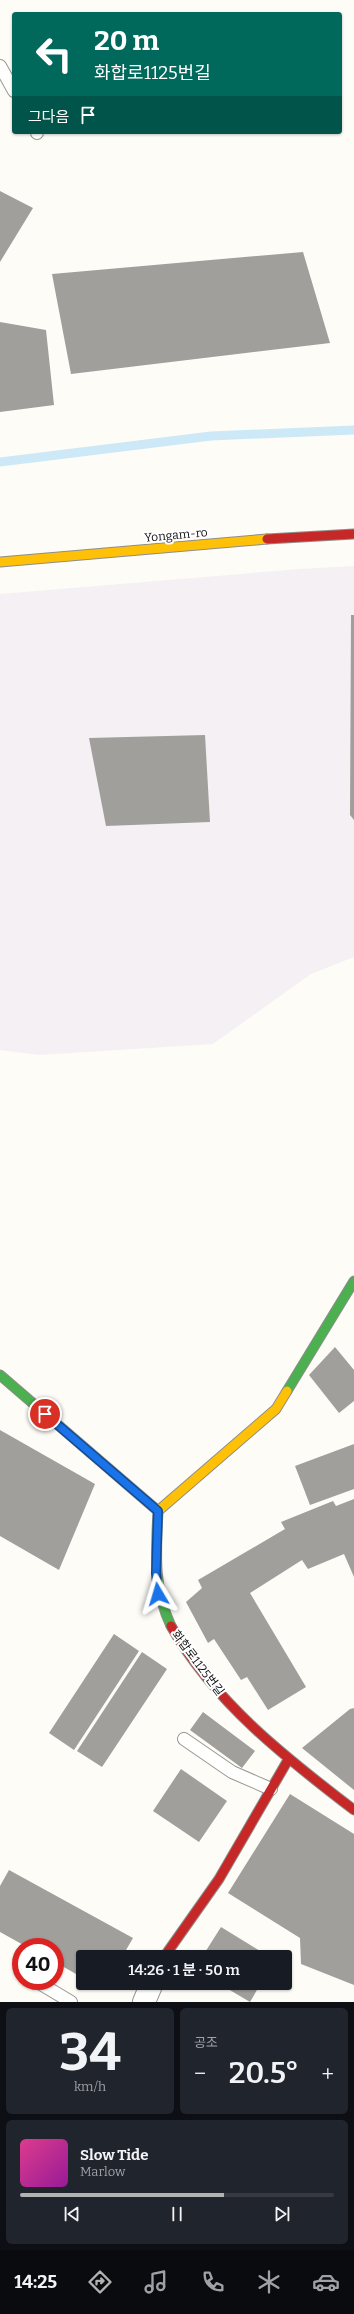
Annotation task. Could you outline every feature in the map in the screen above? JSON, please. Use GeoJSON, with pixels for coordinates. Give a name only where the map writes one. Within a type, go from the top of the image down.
{"type":"FeatureCollection","features":[{"type":"Feature","properties":{"kind":"street","name":"Yongam-ro"},"geometry":{"type":"LineString","coordinates":[[0,562],[299,536],[354,534]]}},
{"type":"Feature","properties":{"kind":"street"},"geometry":{"type":"LineString","coordinates":[[0,1375],[158,1511],[276,1408],[354,1281]]}},
{"type":"Feature","properties":{"kind":"street","name":"화합로1125번길"},"geometry":{"type":"LineString","coordinates":[[158,1511],[156,1573],[158,1594],[169,1623],[178,1640],[220,1694],[253,1729],[288,1760],[354,1810]]}},
{"type":"Feature","properties":{"kind":"street"},"geometry":{"type":"LineString","coordinates":[[169,1950],[219,1879],[288,1760]]}},
{"type":"Feature","properties":{"kind":"street"},"geometry":{"type":"LineString","coordinates":[[144,2002],[149,1990]]}},
{"type":"Feature","properties":{"kind":"lane"},"geometry":{"type":"LineString","coordinates":[[0,66],[12,87]]}},
{"type":"Feature","properties":{"kind":"lane"},"geometry":{"type":"LineString","coordinates":[[184,1739],[232,1772],[271,1789]]}},
{"type":"Feature","properties":{"kind":"lane"},"geometry":{"type":"LineString","coordinates":[[51,1990],[72,2002]]}},
{"type":"Feature","properties":{"kind":"shaded area"},"geometry":{"type":"Polygon","coordinates":[[[354,566],[354,957],[311,974],[213,1044],[40,1055],[0,1050],[0,594],[300,569],[354,566]]]}},
{"type":"Feature","properties":{"kind":"building"},"geometry":{"type":"Polygon","coordinates":[[[0,191],[33,208],[0,262],[0,191]]]}},
{"type":"Feature","properties":{"kind":"building"},"geometry":{"type":"Polygon","coordinates":[[[303,252],[330,343],[71,374],[52,274],[303,252]]]}},
{"type":"Feature","properties":{"kind":"building"},"geometry":{"type":"Polygon","coordinates":[[[0,322],[46,330],[54,405],[0,412],[0,322]]]}},
{"type":"Feature","properties":{"kind":"building"},"geometry":{"type":"Polygon","coordinates":[[[351,615],[354,615],[354,820],[350,815],[351,615]]]}},
{"type":"Feature","properties":{"kind":"building"},"geometry":{"type":"Polygon","coordinates":[[[205,735],[210,822],[106,826],[89,738],[205,735]]]}},
{"type":"Feature","properties":{"kind":"building"},"geometry":{"type":"Polygon","coordinates":[[[335,1347],[354,1370],[354,1401],[339,1413],[309,1375],[335,1347]]]}},
{"type":"Feature","properties":{"kind":"building"},"geometry":{"type":"Polygon","coordinates":[[[0,1430],[95,1484],[59,1570],[0,1536],[0,1430]]]}},
{"type":"Feature","properties":{"kind":"building"},"geometry":{"type":"Polygon","coordinates":[[[354,1444],[354,1489],[310,1505],[295,1466],[354,1444]]]}},
{"type":"Feature","properties":{"kind":"building"},"geometry":{"type":"Polygon","coordinates":[[[354,1499],[354,1577],[344,1554],[308,1569],[302,1560],[250,1593],[306,1687],[268,1710],[247,1677],[241,1680],[214,1639],[208,1643],[186,1602],[202,1588],[198,1580],[285,1529],[281,1522],[333,1501],[336,1506],[354,1499]]]}},
{"type":"Feature","properties":{"kind":"building"},"geometry":{"type":"Polygon","coordinates":[[[114,1634],[139,1651],[74,1750],[49,1733],[114,1634]]]}},
{"type":"Feature","properties":{"kind":"building"},"geometry":{"type":"Polygon","coordinates":[[[142,1652],[167,1669],[102,1767],[77,1751],[142,1652]]]}},
{"type":"Feature","properties":{"kind":"building"},"geometry":{"type":"Polygon","coordinates":[[[354,1708],[354,1790],[302,1748],[350,1709],[354,1708]]]}},
{"type":"Feature","properties":{"kind":"building"},"geometry":{"type":"Polygon","coordinates":[[[203,1712],[255,1751],[242,1768],[190,1730],[203,1712]]]}},
{"type":"Feature","properties":{"kind":"building"},"geometry":{"type":"Polygon","coordinates":[[[181,1769],[227,1801],[199,1842],[153,1811],[181,1769]]]}},
{"type":"Feature","properties":{"kind":"building"},"geometry":{"type":"Polygon","coordinates":[[[290,1794],[354,1834],[354,1985],[301,1964],[300,1938],[228,1893],[290,1794]]]}},
{"type":"Feature","properties":{"kind":"building"},"geometry":{"type":"Polygon","coordinates":[[[9,1870],[133,1938],[126,1950],[76,1950],[76,1974],[64,1967],[64,1938],[12,1939],[0,1932],[0,1886],[9,1870]]]}},
{"type":"Feature","properties":{"kind":"building"},"geometry":{"type":"Polygon","coordinates":[[[221,1927],[259,1950],[206,1950],[221,1927]]]}},
{"type":"Feature","properties":{"kind":"building"},"geometry":{"type":"Polygon","coordinates":[[[230,1990],[257,1990],[250,2002],[230,1990]]]}},
{"type":"Feature","properties":{"kind":"waterway"},"geometry":{"type":"LineString","coordinates":[[0,462],[211,436],[354,430]]}},
{"type":"Feature","properties":{"kind":"traffic: fast"},"geometry":{"type":"LineString","coordinates":[[287,1391],[354,1281]]}},
{"type":"Feature","properties":{"kind":"traffic: fast"},"geometry":{"type":"LineString","coordinates":[[0,1375],[158,1511],[156,1555],[158,1584],[165,1612],[171,1626]]}},
{"type":"Feature","properties":{"kind":"traffic: slow"},"geometry":{"type":"LineString","coordinates":[[0,562],[267,539]]}},
{"type":"Feature","properties":{"kind":"traffic: slow"},"geometry":{"type":"LineString","coordinates":[[158,1511],[276,1409],[287,1391]]}},
{"type":"Feature","properties":{"kind":"traffic: jam"},"geometry":{"type":"LineString","coordinates":[[267,539],[354,534]]}},
{"type":"Feature","properties":{"kind":"traffic: jam"},"geometry":{"type":"LineString","coordinates":[[171,1626],[188,1654],[208,1680],[230,1704],[278,1749],[354,1810]]}},
{"type":"Feature","properties":{"kind":"traffic: jam"},"geometry":{"type":"LineString","coordinates":[[169,1950],[219,1879],[288,1760]]}},
{"type":"Feature","properties":{"kind":"route"},"geometry":{"type":"LineString","coordinates":[[45,1414],[158,1511],[156,1573],[158,1594]]}}]}
